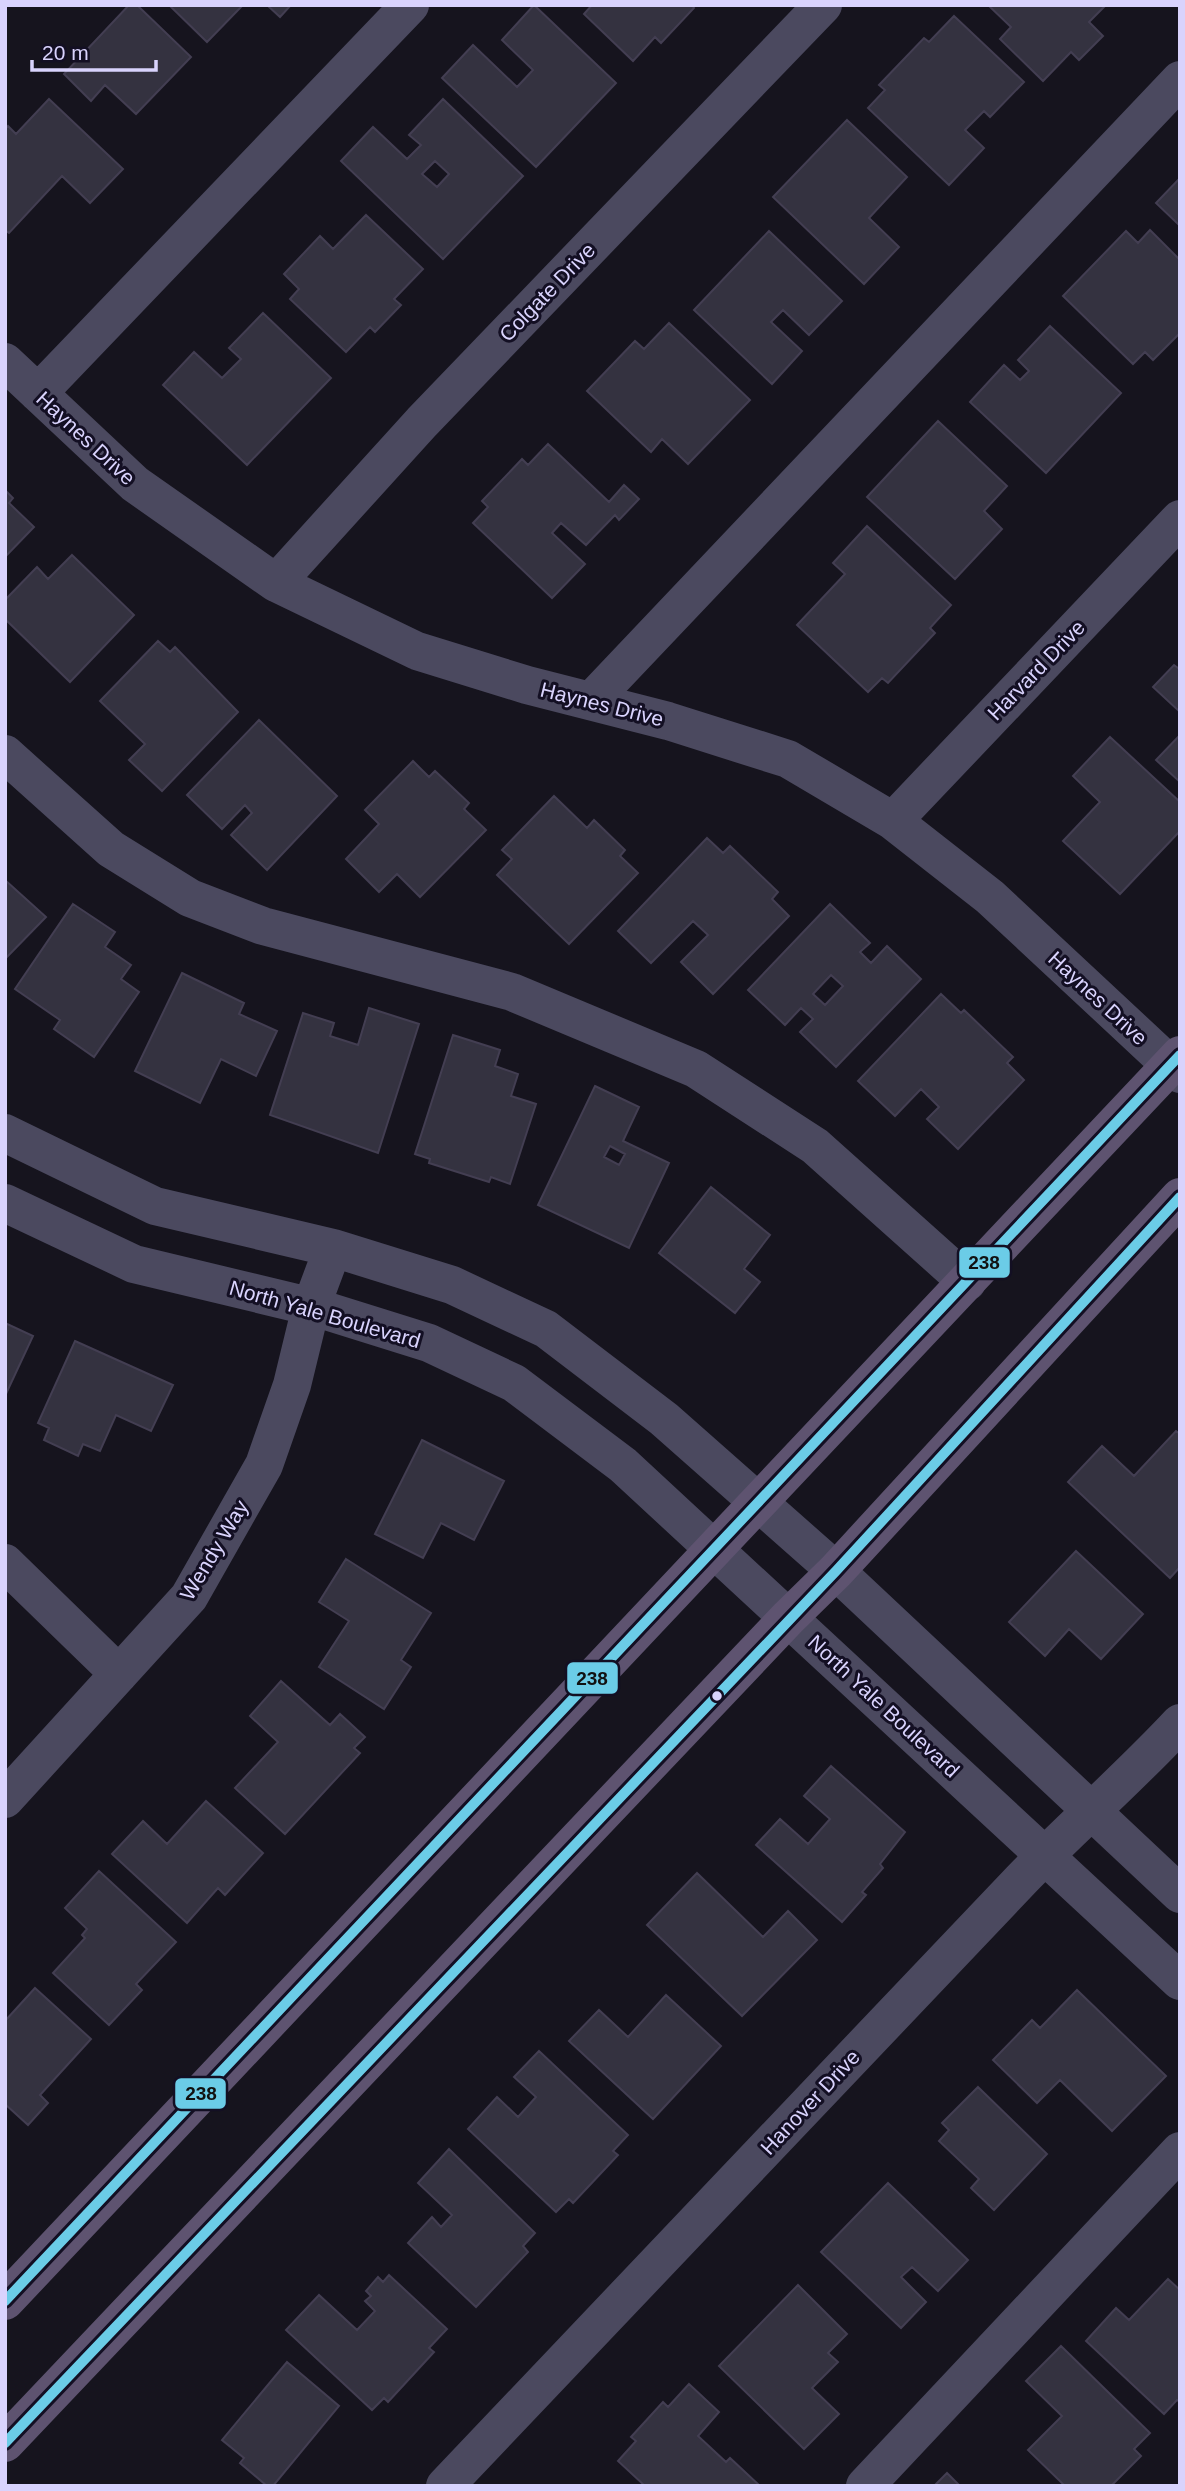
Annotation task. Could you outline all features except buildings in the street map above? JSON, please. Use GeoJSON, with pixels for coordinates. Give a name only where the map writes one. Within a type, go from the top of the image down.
{"type":"FeatureCollection","features":[{"type":"Feature","properties":{"kind":"main road"},"geometry":{"type":"LineString","coordinates":[[5,2301],[967,1282],[1176,1065]]}},
{"type":"Feature","properties":{"kind":"main road"},"geometry":{"type":"LineString","coordinates":[[5,2443],[836,1570],[1180,1197]]}},
{"type":"Feature","properties":{"kind":"street"},"geometry":{"type":"LineString","coordinates":[[37,393],[410,5]]}},
{"type":"Feature","properties":{"kind":"street","name":"Colgate Drive"},"geometry":{"type":"LineString","coordinates":[[276,583],[422,422],[823,5]]}},
{"type":"Feature","properties":{"kind":"street"},"geometry":{"type":"LineString","coordinates":[[591,701],[1180,80]]}},
{"type":"Feature","properties":{"kind":"street","name":"Haynes Drive"},"geometry":{"type":"LineString","coordinates":[[5,362],[135,484],[276,583],[417,651],[668,721],[788,759],[892,821],[990,897],[1176,1065]]}},
{"type":"Feature","properties":{"kind":"street","name":"Harvard Drive"},"geometry":{"type":"LineString","coordinates":[[892,821],[1180,519]]}},
{"type":"Feature","properties":{"kind":"street"},"geometry":{"type":"LineString","coordinates":[[5,754],[111,849],[190,898],[263,926],[512,992],[696,1069],[815,1146],[967,1282]]}},
{"type":"Feature","properties":{"kind":"street"},"geometry":{"type":"LineString","coordinates":[[5,1133],[155,1206],[333,1248],[452,1285],[546,1329],[664,1419],[836,1570],[1180,1894]]}},
{"type":"Feature","properties":{"kind":"street","name":"North Yale Boulevard"},"geometry":{"type":"LineString","coordinates":[[5,1203],[135,1264],[311,1307],[429,1343],[514,1382],[623,1465],[1180,1981]]}},
{"type":"Feature","properties":{"kind":"street","name":"Wendy Way"},"geometry":{"type":"LineString","coordinates":[[5,1799],[189,1597],[264,1465],[292,1385],[311,1307],[333,1248]]}},
{"type":"Feature","properties":{"kind":"street"},"geometry":{"type":"LineString","coordinates":[[5,1563],[119,1674]]}},
{"type":"Feature","properties":{"kind":"street","name":"Hanover Drive"},"geometry":{"type":"LineString","coordinates":[[446,2486],[1044,1855],[1137,1769],[1180,1723]]}},
{"type":"Feature","properties":{"kind":"street"},"geometry":{"type":"LineString","coordinates":[[865,2486],[1180,2151]]}},
{"type":"Feature","properties":{"kind":"transit line","name":"238"},"geometry":{"type":"LineString","coordinates":[[5,2301],[1180,1055]]}},
{"type":"Feature","properties":{"kind":"transit line","name":"238"},"geometry":{"type":"LineString","coordinates":[[5,2443],[836,1571],[1180,1197]]}}]}
